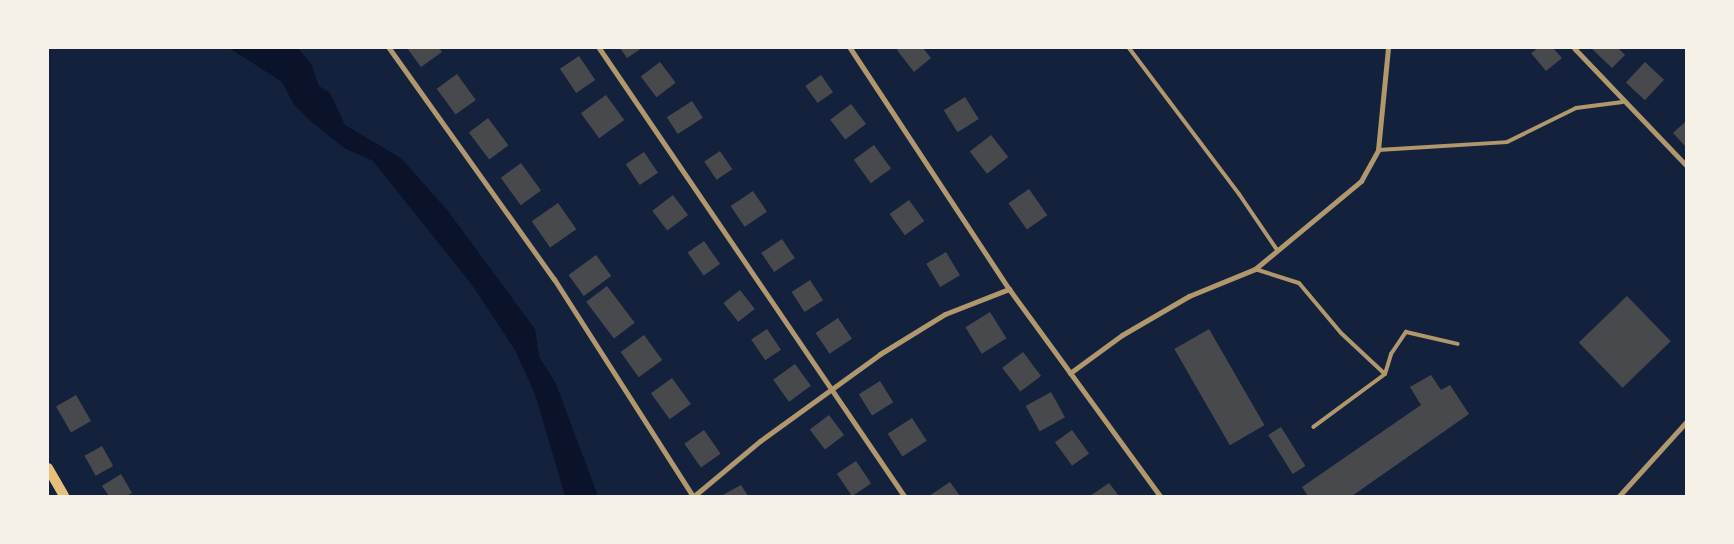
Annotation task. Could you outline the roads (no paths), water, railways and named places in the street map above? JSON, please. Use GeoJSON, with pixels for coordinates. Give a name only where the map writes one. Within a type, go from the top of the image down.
{"type":"FeatureCollection","features":[{"type":"Feature","properties":{"kind":"main road"},"geometry":{"type":"LineString","coordinates":[[48,468],[64,496]]}},
{"type":"Feature","properties":{"kind":"street"},"geometry":{"type":"LineString","coordinates":[[389,48],[554,279],[693,496],[760,441],[832,392],[880,354],[945,314],[1009,289]]}},
{"type":"Feature","properties":{"kind":"street"},"geometry":{"type":"LineString","coordinates":[[599,48],[904,496]]}},
{"type":"Feature","properties":{"kind":"street"},"geometry":{"type":"LineString","coordinates":[[850,48],[1009,289],[1160,496]]}},
{"type":"Feature","properties":{"kind":"street"},"geometry":{"type":"LineString","coordinates":[[1070,373],[1122,335],[1189,296],[1254,269],[1361,181],[1378,150],[1388,48]]}},
{"type":"Feature","properties":{"kind":"street"},"geometry":{"type":"LineString","coordinates":[[1574,48],[1623,102],[1686,165]]}},
{"type":"Feature","properties":{"kind":"street"},"geometry":{"type":"LineString","coordinates":[[1620,496],[1686,422]]}},
{"type":"Feature","properties":{"kind":"lane"},"geometry":{"type":"LineString","coordinates":[[1129,48],[1239,194],[1277,250]]}},
{"type":"Feature","properties":{"kind":"lane"},"geometry":{"type":"LineString","coordinates":[[1378,150],[1507,142],[1576,108],[1623,102]]}},
{"type":"Feature","properties":{"kind":"lane"},"geometry":{"type":"LineString","coordinates":[[1254,269],[1299,284],[1341,333],[1385,374]]}},
{"type":"Feature","properties":{"kind":"lane"},"geometry":{"type":"LineString","coordinates":[[1313,427],[1385,374],[1391,354],[1406,332],[1458,344]]}},
{"type":"Feature","properties":{"kind":"water"},"geometry":{"type":"Polygon","coordinates":[[[229,48],[298,48],[311,64],[319,86],[330,93],[345,125],[401,158],[448,211],[535,329],[539,356],[556,384],[598,496],[565,496],[535,394],[515,350],[472,285],[373,161],[344,148],[294,105],[282,82],[229,48]]]}}]}
